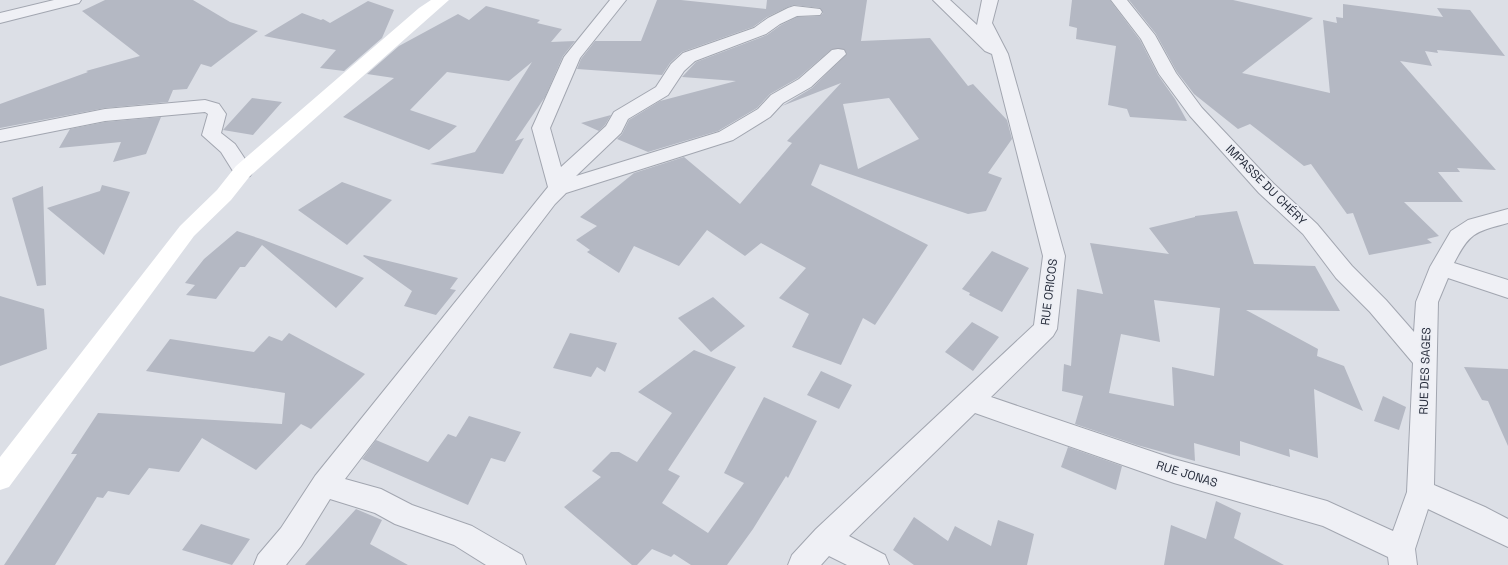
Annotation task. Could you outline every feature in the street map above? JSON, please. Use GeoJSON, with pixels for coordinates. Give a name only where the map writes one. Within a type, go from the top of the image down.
{"type":"FeatureCollection","features":[{"type":"Feature","properties":{"kind":"street"},"geometry":{"type":"LineString","coordinates":[[0,18],[73,0]]}},
{"type":"Feature","properties":{"kind":"street"},"geometry":{"type":"LineString","coordinates":[[0,478],[187,231],[224,196],[243,171],[425,11],[441,0]]}},
{"type":"Feature","properties":{"kind":"street"},"geometry":{"type":"LineString","coordinates":[[557,186],[541,128],[572,57],[618,0]]}},
{"type":"Feature","properties":{"kind":"street"},"geometry":{"type":"LineString","coordinates":[[941,0],[984,42],[1000,54]]}},
{"type":"Feature","properties":{"kind":"street","name":"RUE ORICOS"},"geometry":{"type":"LineString","coordinates":[[802,565],[826,539],[967,403],[972,401],[1045,329],[1054,256],[1000,54],[984,23],[990,0]]}},
{"type":"Feature","properties":{"kind":"street","name":"IMPASSE DU CHÉRY"},"geometry":{"type":"LineString","coordinates":[[1119,0],[1149,38],[1168,74],[1196,112],[1266,188],[1310,229],[1344,272],[1378,306],[1425,361]]}},
{"type":"Feature","properties":{"kind":"street"},"geometry":{"type":"LineString","coordinates":[[268,565],[290,537],[324,485],[557,186],[614,129],[620,116],[662,91],[677,68],[689,57],[760,31],[774,21],[794,11],[814,12]]}},
{"type":"Feature","properties":{"kind":"street"},"geometry":{"type":"LineString","coordinates":[[557,186],[726,136],[764,113],[777,99],[805,83],[838,54]]}},
{"type":"Feature","properties":{"kind":"street"},"geometry":{"type":"LineString","coordinates":[[0,136],[105,115],[205,106],[213,108],[217,114],[211,135],[228,148],[243,171]]}},
{"type":"Feature","properties":{"kind":"street","name":"RUE DES SAGES"},"geometry":{"type":"LineString","coordinates":[[1402,557],[1420,492],[1427,302],[1441,267],[1458,236],[1475,225],[1508,216]]}},
{"type":"Feature","properties":{"kind":"street"},"geometry":{"type":"LineString","coordinates":[[1441,267],[1508,289]]}},
{"type":"Feature","properties":{"kind":"street","name":"RUE JONAS"},"geometry":{"type":"LineString","coordinates":[[972,401],[1174,471],[1327,514],[1402,557]]}},
{"type":"Feature","properties":{"kind":"street"},"geometry":{"type":"LineString","coordinates":[[324,485],[381,502],[405,515],[462,535],[512,565]]}},
{"type":"Feature","properties":{"kind":"street"},"geometry":{"type":"LineString","coordinates":[[1420,492],[1475,516],[1508,534]]}},
{"type":"Feature","properties":{"kind":"street"},"geometry":{"type":"LineString","coordinates":[[826,539],[875,565]]}},
{"type":"Feature","properties":{"kind":"building"},"geometry":{"type":"Polygon","coordinates":[[[105,0],[193,0],[230,22],[258,31],[211,67],[201,64],[187,89],[173,90],[168,102],[105,108],[0,128],[0,104],[88,72],[86,71],[140,56],[82,11],[105,0]]]}},
{"type":"Feature","properties":{"kind":"building"},"geometry":{"type":"Polygon","coordinates":[[[657,0],[681,0],[766,9],[767,0],[867,0],[861,41],[930,38],[968,86],[973,84],[1007,120],[1012,139],[988,173],[1002,178],[986,211],[968,214],[820,164],[811,185],[928,245],[875,325],[863,318],[841,365],[792,347],[809,314],[779,298],[806,268],[761,243],[745,256],[707,230],[679,266],[634,246],[619,273],[587,252],[590,250],[576,240],[597,226],[580,217],[634,173],[684,157],[740,204],[792,143],[787,141],[841,83],[782,106],[812,88],[847,54],[844,49],[832,49],[798,78],[770,94],[757,108],[718,131],[648,152],[617,139],[622,134],[629,120],[660,101],[736,81],[682,77],[696,62],[767,35],[781,25],[797,17],[820,16],[823,13],[820,8],[794,5],[788,7],[767,17],[753,27],[682,52],[670,63],[662,75],[577,69],[581,59],[595,41],[641,41],[657,0]],[[889,98],[843,104],[858,169],[919,139],[889,98]]]}},
{"type":"Feature","properties":{"kind":"building"},"geometry":{"type":"Polygon","coordinates":[[[1072,0],[1110,0],[1140,40],[1158,75],[1175,99],[1187,121],[1130,117],[1127,109],[1108,105],[1116,46],[1076,39],[1077,28],[1069,26],[1072,0]]]}},
{"type":"Feature","properties":{"kind":"building"},"geometry":{"type":"Polygon","coordinates":[[[1129,0],[1233,0],[1313,18],[1242,73],[1330,93],[1323,20],[1337,23],[1336,17],[1343,18],[1343,4],[1443,17],[1437,8],[1470,10],[1505,56],[1437,50],[1438,53],[1425,51],[1432,66],[1400,61],[1496,170],[1457,168],[1460,172],[1438,172],[1463,202],[1404,202],[1439,236],[1427,239],[1432,243],[1369,255],[1353,213],[1347,214],[1311,164],[1304,166],[1250,124],[1238,129],[1194,94],[1177,72],[1156,34],[1129,0]]]}},
{"type":"Feature","properties":{"kind":"building"},"geometry":{"type":"Polygon","coordinates":[[[368,1],[394,10],[382,38],[344,71],[320,68],[336,50],[264,36],[302,13],[321,20],[323,19],[330,23],[368,1]]]}},
{"type":"Feature","properties":{"kind":"building"},"geometry":{"type":"Polygon","coordinates":[[[486,6],[540,20],[537,23],[562,29],[551,42],[575,41],[563,56],[545,97],[515,141],[524,138],[503,174],[430,164],[475,152],[532,62],[509,81],[447,72],[410,110],[457,126],[429,150],[343,117],[394,78],[367,74],[399,46],[458,14],[469,20],[486,6]]]}},
{"type":"Feature","properties":{"kind":"building"},"geometry":{"type":"Polygon","coordinates":[[[252,98],[282,102],[253,135],[223,130],[252,98]]]}},
{"type":"Feature","properties":{"kind":"building"},"geometry":{"type":"Polygon","coordinates":[[[611,115],[599,131],[581,123],[611,115]]]}},
{"type":"Feature","properties":{"kind":"building"},"geometry":{"type":"Polygon","coordinates":[[[161,117],[146,154],[113,162],[121,142],[59,148],[70,129],[105,122],[161,117]]]}},
{"type":"Feature","properties":{"kind":"building"},"geometry":{"type":"Polygon","coordinates":[[[342,182],[392,200],[347,245],[298,210],[342,182]]]}},
{"type":"Feature","properties":{"kind":"building"},"geometry":{"type":"Polygon","coordinates":[[[102,185],[130,192],[104,255],[47,208],[100,191],[102,185]]]}},
{"type":"Feature","properties":{"kind":"building"},"geometry":{"type":"Polygon","coordinates":[[[43,186],[46,285],[37,286],[12,198],[43,186]]]}},
{"type":"Feature","properties":{"kind":"building"},"geometry":{"type":"Polygon","coordinates":[[[1237,211],[1254,264],[1315,266],[1340,311],[1246,310],[1318,349],[1317,356],[1344,366],[1363,411],[1314,389],[1318,458],[1289,449],[1290,457],[1240,441],[1240,456],[1194,443],[1195,461],[1137,445],[1075,424],[1083,396],[1062,391],[1064,364],[1071,366],[1077,289],[1103,294],[1090,243],[1169,254],[1149,228],[1195,216],[1237,211]],[[1154,300],[1160,342],[1121,334],[1109,393],[1174,406],[1172,367],[1214,376],[1220,308],[1154,300]]]}},
{"type":"Feature","properties":{"kind":"building"},"geometry":{"type":"Polygon","coordinates":[[[237,231],[364,278],[336,308],[262,245],[245,267],[240,267],[216,299],[186,295],[195,285],[185,283],[204,259],[237,231]]]}},
{"type":"Feature","properties":{"kind":"building"},"geometry":{"type":"Polygon","coordinates":[[[992,251],[1029,268],[1002,312],[969,295],[970,293],[962,289],[992,251]]]}},
{"type":"Feature","properties":{"kind":"building"},"geometry":{"type":"Polygon","coordinates":[[[363,256],[458,278],[450,289],[456,290],[436,315],[404,306],[412,291],[363,256]]]}},
{"type":"Feature","properties":{"kind":"building"},"geometry":{"type":"Polygon","coordinates":[[[0,296],[44,309],[47,349],[0,366],[0,296]]]}},
{"type":"Feature","properties":{"kind":"building"},"geometry":{"type":"Polygon","coordinates":[[[713,297],[745,326],[711,352],[678,318],[713,297]]]}},
{"type":"Feature","properties":{"kind":"building"},"geometry":{"type":"Polygon","coordinates":[[[972,322],[999,337],[973,371],[945,352],[972,322]]]}},
{"type":"Feature","properties":{"kind":"building"},"geometry":{"type":"Polygon","coordinates":[[[289,333],[365,374],[311,429],[301,424],[256,470],[202,438],[179,472],[149,468],[129,495],[108,491],[103,498],[97,497],[55,565],[4,565],[77,454],[71,454],[98,413],[282,424],[285,393],[146,371],[170,339],[254,352],[269,336],[282,341],[289,333]]]}},
{"type":"Feature","properties":{"kind":"building"},"geometry":{"type":"Polygon","coordinates":[[[570,333],[617,343],[605,372],[597,367],[591,377],[553,368],[570,333]]]}},
{"type":"Feature","properties":{"kind":"building"},"geometry":{"type":"Polygon","coordinates":[[[694,350],[736,367],[668,470],[680,476],[662,503],[708,533],[744,483],[724,473],[764,397],[817,421],[788,478],[786,476],[753,529],[727,565],[691,565],[674,554],[671,557],[652,549],[637,565],[632,565],[564,507],[601,477],[592,471],[611,452],[619,452],[637,462],[672,413],[638,392],[694,350]]]}},
{"type":"Feature","properties":{"kind":"building"},"geometry":{"type":"Polygon","coordinates":[[[1464,367],[1508,369],[1508,446],[1488,401],[1482,400],[1464,367]]]}},
{"type":"Feature","properties":{"kind":"building"},"geometry":{"type":"Polygon","coordinates":[[[821,371],[852,385],[839,409],[807,395],[821,371]]]}},
{"type":"Feature","properties":{"kind":"building"},"geometry":{"type":"Polygon","coordinates":[[[1383,396],[1406,407],[1399,430],[1374,421],[1383,396]]]}},
{"type":"Feature","properties":{"kind":"building"},"geometry":{"type":"Polygon","coordinates":[[[469,416],[521,432],[505,462],[491,458],[468,505],[362,459],[376,440],[428,462],[448,434],[456,437],[469,416]]]}},
{"type":"Feature","properties":{"kind":"building"},"geometry":{"type":"Polygon","coordinates":[[[1068,447],[1122,466],[1116,490],[1061,467],[1068,447]]]}},
{"type":"Feature","properties":{"kind":"building"},"geometry":{"type":"Polygon","coordinates":[[[1216,501],[1241,513],[1234,538],[1284,565],[1164,565],[1171,525],[1206,539],[1216,501]]]}},
{"type":"Feature","properties":{"kind":"building"},"geometry":{"type":"Polygon","coordinates":[[[356,509],[382,520],[370,544],[408,565],[305,565],[356,509]]]}},
{"type":"Feature","properties":{"kind":"building"},"geometry":{"type":"Polygon","coordinates":[[[914,517],[948,541],[955,526],[991,546],[998,520],[1034,534],[1027,565],[914,565],[893,550],[914,517]]]}},
{"type":"Feature","properties":{"kind":"building"},"geometry":{"type":"Polygon","coordinates":[[[201,524],[250,539],[232,565],[182,550],[201,524]]]}}]}
